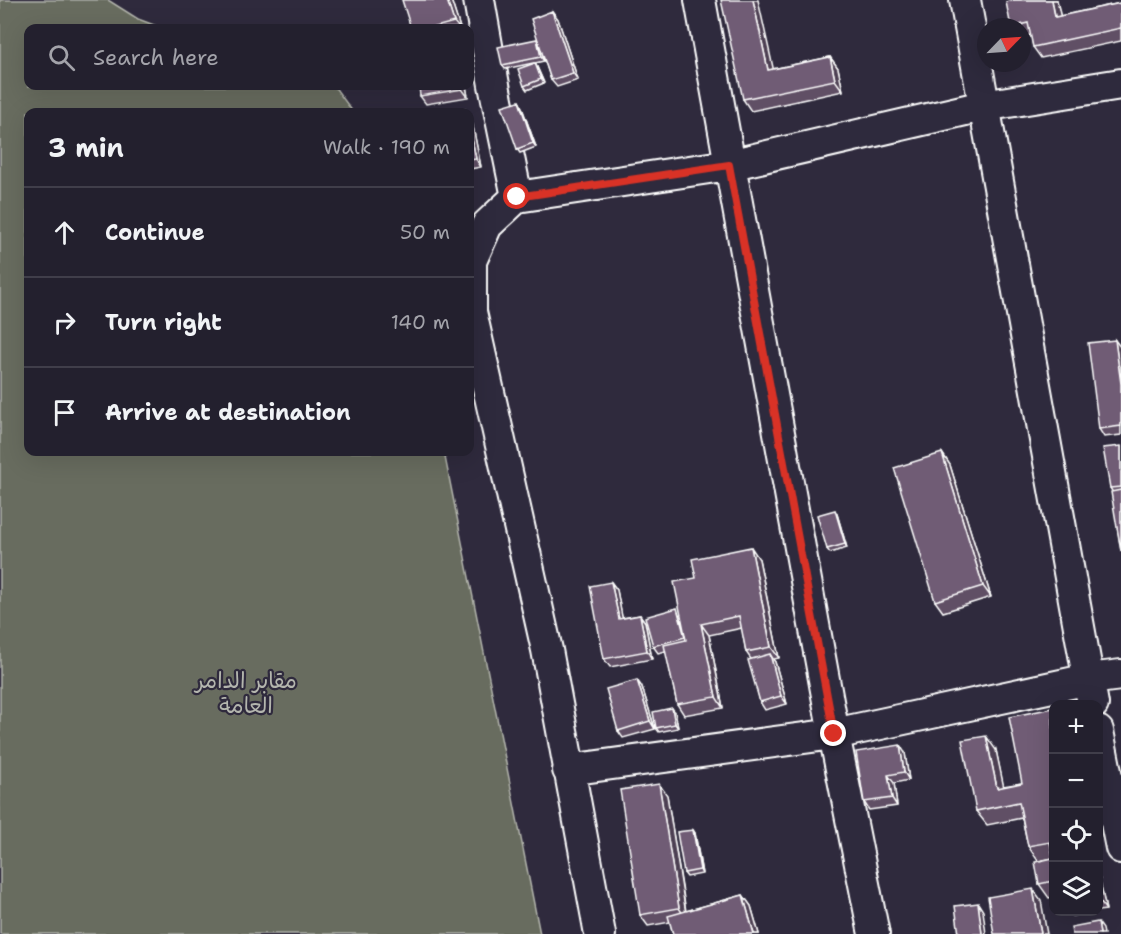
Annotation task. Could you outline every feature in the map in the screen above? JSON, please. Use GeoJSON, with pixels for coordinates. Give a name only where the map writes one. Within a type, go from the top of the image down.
{"type":"FeatureCollection","features":[{"type":"Feature","properties":{"kind":"street"},"geometry":{"type":"LineString","coordinates":[[479,0],[517,197]]}},
{"type":"Feature","properties":{"kind":"street"},"geometry":{"type":"LineString","coordinates":[[700,0],[834,734],[874,934]]}},
{"type":"Feature","properties":{"kind":"street"},"geometry":{"type":"LineString","coordinates":[[965,0],[1091,692]]}},
{"type":"Feature","properties":{"kind":"street"},"geometry":{"type":"LineString","coordinates":[[474,254],[487,225],[517,197],[729,165],[983,106],[1121,84]]}},
{"type":"Feature","properties":{"kind":"street"},"geometry":{"type":"LineString","coordinates":[[474,325],[547,650],[600,934]]}},
{"type":"Feature","properties":{"kind":"street"},"geometry":{"type":"LineString","coordinates":[[568,770],[834,734],[1091,692],[1121,675]]}},
{"type":"Feature","properties":{"kind":"street"},"geometry":{"type":"LineString","coordinates":[[1103,754],[1121,848]]}},
{"type":"Feature","properties":{"kind":"green space","name":"مقابر الدامر العامة"},"geometry":{"type":"Polygon","coordinates":[[[0,0],[108,0],[138,19],[151,24],[24,24],[24,90],[337,90],[350,108],[24,108],[24,456],[445,456],[540,934],[0,934],[0,0]]]}},
{"type":"Feature","properties":{"kind":"building"},"geometry":{"type":"Polygon","coordinates":[[[402,0],[447,0],[454,22],[410,24],[402,0]]]}},
{"type":"Feature","properties":{"kind":"building"},"geometry":{"type":"Polygon","coordinates":[[[721,0],[753,0],[768,70],[830,57],[835,80],[743,99],[721,0]]]}},
{"type":"Feature","properties":{"kind":"building"},"geometry":{"type":"Polygon","coordinates":[[[1052,0],[1055,17],[1121,3],[1121,28],[1033,47],[1031,18],[1009,18],[1006,2],[1052,0]]]}},
{"type":"Feature","properties":{"kind":"building"},"geometry":{"type":"Polygon","coordinates":[[[552,11],[573,73],[551,80],[531,19],[552,11]]]}},
{"type":"Feature","properties":{"kind":"building"},"geometry":{"type":"Polygon","coordinates":[[[537,39],[541,57],[502,65],[498,47],[537,39]]]}},
{"type":"Feature","properties":{"kind":"building"},"geometry":{"type":"Polygon","coordinates":[[[535,63],[541,79],[524,86],[518,69],[535,63]]]}},
{"type":"Feature","properties":{"kind":"building"},"geometry":{"type":"Polygon","coordinates":[[[419,90],[456,90],[420,96],[419,90]]]}},
{"type":"Feature","properties":{"kind":"building"},"geometry":{"type":"Polygon","coordinates":[[[519,101],[533,143],[517,149],[502,106],[519,101]]]}},
{"type":"Feature","properties":{"kind":"building"},"geometry":{"type":"Polygon","coordinates":[[[1115,340],[1121,384],[1121,426],[1099,429],[1088,343],[1115,340]]]}},
{"type":"Feature","properties":{"kind":"building"},"geometry":{"type":"Polygon","coordinates":[[[1121,446],[1121,487],[1110,488],[1103,448],[1121,446]]]}},
{"type":"Feature","properties":{"kind":"building"},"geometry":{"type":"Polygon","coordinates":[[[942,453],[983,586],[935,601],[894,468],[942,453]]]}},
{"type":"Feature","properties":{"kind":"building"},"geometry":{"type":"Polygon","coordinates":[[[1121,490],[1121,551],[1111,492],[1121,490]]]}},
{"type":"Feature","properties":{"kind":"building"},"geometry":{"type":"Polygon","coordinates":[[[835,510],[845,544],[827,549],[817,515],[835,510]]]}},
{"type":"Feature","properties":{"kind":"building"},"geometry":{"type":"Polygon","coordinates":[[[751,547],[771,647],[746,652],[739,616],[701,624],[716,697],[677,704],[664,645],[686,640],[674,582],[696,578],[692,559],[751,547]]]}},
{"type":"Feature","properties":{"kind":"building"},"geometry":{"type":"Polygon","coordinates":[[[611,582],[619,619],[640,615],[647,651],[604,659],[590,586],[611,582]]]}},
{"type":"Feature","properties":{"kind":"building"},"geometry":{"type":"Polygon","coordinates":[[[677,608],[685,637],[653,646],[645,617],[677,608]]]}},
{"type":"Feature","properties":{"kind":"building"},"geometry":{"type":"Polygon","coordinates":[[[770,654],[781,696],[760,702],[748,660],[770,654]]]}},
{"type":"Feature","properties":{"kind":"building"},"geometry":{"type":"Polygon","coordinates":[[[637,680],[650,721],[618,731],[606,689],[637,680]]]}},
{"type":"Feature","properties":{"kind":"building"},"geometry":{"type":"Polygon","coordinates":[[[672,708],[675,724],[656,728],[653,712],[672,708]]]}},
{"type":"Feature","properties":{"kind":"building"},"geometry":{"type":"Polygon","coordinates":[[[1049,709],[1049,842],[1028,846],[1019,802],[976,811],[962,740],[986,736],[997,788],[1022,783],[1009,717],[1049,709]]]}},
{"type":"Feature","properties":{"kind":"building"},"geometry":{"type":"Polygon","coordinates":[[[900,745],[904,772],[888,775],[892,798],[864,802],[856,752],[900,745]]]}},
{"type":"Feature","properties":{"kind":"building"},"geometry":{"type":"Polygon","coordinates":[[[659,784],[679,908],[640,915],[620,790],[659,784]]]}},
{"type":"Feature","properties":{"kind":"building"},"geometry":{"type":"Polygon","coordinates":[[[693,830],[700,870],[684,873],[677,832],[693,830]]]}},
{"type":"Feature","properties":{"kind":"building"},"geometry":{"type":"Polygon","coordinates":[[[1049,859],[1049,882],[1039,884],[1035,862],[1049,859]]]}},
{"type":"Feature","properties":{"kind":"building"},"geometry":{"type":"Polygon","coordinates":[[[1033,889],[1041,934],[994,934],[988,897],[1033,889]]]}},
{"type":"Feature","properties":{"kind":"building"},"geometry":{"type":"Polygon","coordinates":[[[743,895],[754,934],[673,934],[668,916],[743,895]]]}},
{"type":"Feature","properties":{"kind":"building"},"geometry":{"type":"Polygon","coordinates":[[[978,903],[982,934],[959,934],[955,906],[978,903]]]}},
{"type":"Feature","properties":{"kind":"building"},"geometry":{"type":"Polygon","coordinates":[[[1098,922],[1100,934],[1072,934],[1071,927],[1098,922]]]}},
{"type":"Feature","properties":{"kind":"route"},"geometry":{"type":"LineString","coordinates":[[517,197],[729,165],[834,734]]}}]}
